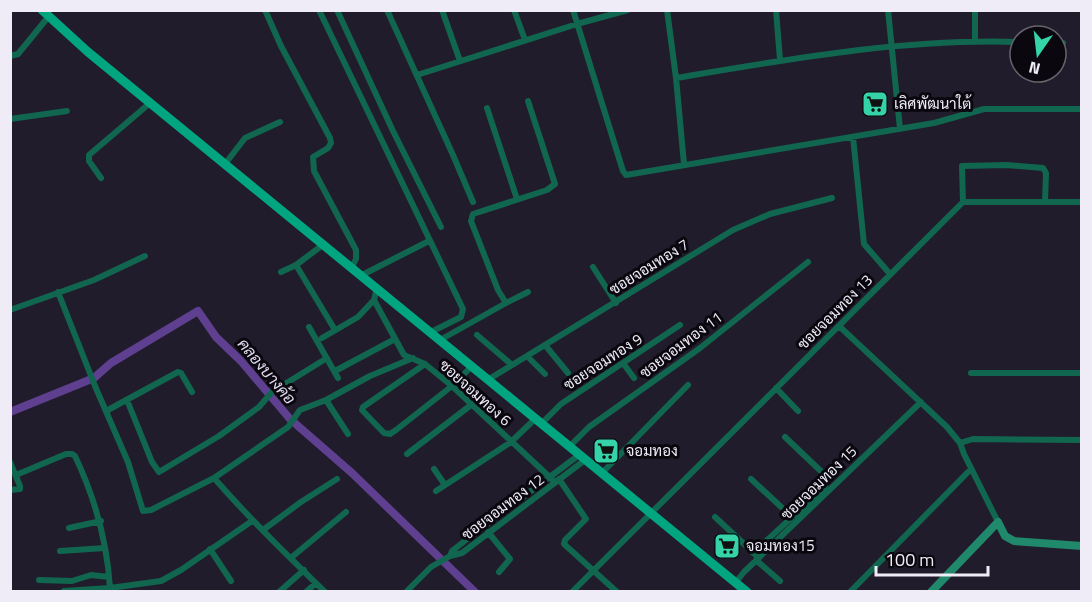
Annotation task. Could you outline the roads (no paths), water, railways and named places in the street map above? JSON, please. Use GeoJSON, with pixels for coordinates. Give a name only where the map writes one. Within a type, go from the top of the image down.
{"type":"FeatureCollection","features":[{"type":"Feature","properties":{"kind":"main road"},"geometry":{"type":"LineString","coordinates":[[45,14],[88,52],[489,379],[601,474],[747,591]]}},
{"type":"Feature","properties":{"kind":"street"},"geometry":{"type":"LineString","coordinates":[[265,10],[330,138],[331,143],[328,148],[313,157],[312,164],[356,250],[356,260],[352,267]]}},
{"type":"Feature","properties":{"kind":"street"},"geometry":{"type":"LineString","coordinates":[[319,10],[429,241],[464,309],[461,317],[430,332]]}},
{"type":"Feature","properties":{"kind":"street"},"geometry":{"type":"LineString","coordinates":[[337,10],[441,227]]}},
{"type":"Feature","properties":{"kind":"street"},"geometry":{"type":"LineString","coordinates":[[387,10],[472,202]]}},
{"type":"Feature","properties":{"kind":"street"},"geometry":{"type":"LineString","coordinates":[[442,10],[460,61]]}},
{"type":"Feature","properties":{"kind":"street"},"geometry":{"type":"LineString","coordinates":[[514,10],[525,40]]}},
{"type":"Feature","properties":{"kind":"street"},"geometry":{"type":"LineString","coordinates":[[573,10],[624,173],[627,175],[934,123],[984,109],[1082,110]]}},
{"type":"Feature","properties":{"kind":"street"},"geometry":{"type":"LineString","coordinates":[[417,75],[628,10]]}},
{"type":"Feature","properties":{"kind":"street"},"geometry":{"type":"LineString","coordinates":[[667,10],[684,164]]}},
{"type":"Feature","properties":{"kind":"street"},"geometry":{"type":"LineString","coordinates":[[776,10],[780,60]]}},
{"type":"Feature","properties":{"kind":"street"},"geometry":{"type":"LineString","coordinates":[[888,10],[900,129]]}},
{"type":"Feature","properties":{"kind":"street"},"geometry":{"type":"LineString","coordinates":[[975,10],[975,40]]}},
{"type":"Feature","properties":{"kind":"street"},"geometry":{"type":"LineString","coordinates":[[10,56],[18,54],[45,14]]}},
{"type":"Feature","properties":{"kind":"street"},"geometry":{"type":"LineString","coordinates":[[676,78],[780,60],[892,47],[975,40],[1008,41]]}},
{"type":"Feature","properties":{"kind":"street"},"geometry":{"type":"LineString","coordinates":[[506,303],[484,258],[471,219],[478,212],[547,190],[555,184],[528,101]]}},
{"type":"Feature","properties":{"kind":"street"},"geometry":{"type":"LineString","coordinates":[[101,178],[89,161],[90,155],[150,103]]}},
{"type":"Feature","properties":{"kind":"street"},"geometry":{"type":"LineString","coordinates":[[486,108],[517,199]]}},
{"type":"Feature","properties":{"kind":"street"},"geometry":{"type":"LineString","coordinates":[[10,119],[67,111]]}},
{"type":"Feature","properties":{"kind":"street"},"geometry":{"type":"LineString","coordinates":[[225,164],[245,138],[280,122]]}},
{"type":"Feature","properties":{"kind":"street"},"geometry":{"type":"LineString","coordinates":[[380,138],[393,131]]}},
{"type":"Feature","properties":{"kind":"street","name":"ซอยจอมทอง 13"},"geometry":{"type":"LineString","coordinates":[[572,591],[890,274],[864,244],[853,137]]}},
{"type":"Feature","properties":{"kind":"street"},"geometry":{"type":"LineString","coordinates":[[963,202],[961,167],[1006,165],[1043,168],[1046,173],[1046,202]]}},
{"type":"Feature","properties":{"kind":"street","name":"ซอยจอมทอง 7"},"geometry":{"type":"LineString","coordinates":[[489,379],[733,230],[771,214],[832,198]]}},
{"type":"Feature","properties":{"kind":"street"},"geometry":{"type":"LineString","coordinates":[[890,274],[963,202],[1082,202]]}},
{"type":"Feature","properties":{"kind":"street"},"geometry":{"type":"LineString","coordinates":[[362,275],[429,241]]}},
{"type":"Feature","properties":{"kind":"street"},"geometry":{"type":"LineString","coordinates":[[281,272],[296,265],[324,244]]}},
{"type":"Feature","properties":{"kind":"street"},"geometry":{"type":"LineString","coordinates":[[10,310],[94,280],[146,256]]}},
{"type":"Feature","properties":{"kind":"street","name":"ซอยจอมทอง 11"},"geometry":{"type":"LineString","coordinates":[[569,447],[589,427],[700,348],[808,262]]}},
{"type":"Feature","properties":{"kind":"street"},"geometry":{"type":"LineString","coordinates":[[296,265],[335,330]]}},
{"type":"Feature","properties":{"kind":"street"},"geometry":{"type":"LineString","coordinates":[[593,267],[616,303]]}},
{"type":"Feature","properties":{"kind":"street"},"geometry":{"type":"LineString","coordinates":[[322,338],[358,317],[374,300],[377,288]]}},
{"type":"Feature","properties":{"kind":"street"},"geometry":{"type":"LineString","coordinates":[[58,292],[128,462],[143,511],[151,510],[214,478],[288,427],[300,410],[413,358]]}},
{"type":"Feature","properties":{"kind":"street"},"geometry":{"type":"LineString","coordinates":[[440,339],[528,292]]}},
{"type":"Feature","properties":{"kind":"street","name":"ซอยจอมทอง 6"},"geometry":{"type":"LineString","coordinates":[[374,300],[404,355],[425,364],[452,386],[555,480],[586,519],[565,540],[564,544],[593,570]]}},
{"type":"Feature","properties":{"kind":"street","name":"ซอยจอมทอง 9"},"geometry":{"type":"LineString","coordinates":[[436,491],[680,325]]}},
{"type":"Feature","properties":{"kind":"street"},"geometry":{"type":"LineString","coordinates":[[839,326],[921,402],[960,443],[1005,536],[1014,541],[1082,546]]}},
{"type":"Feature","properties":{"kind":"street"},"geometry":{"type":"LineString","coordinates":[[309,327],[336,374],[395,339]]}},
{"type":"Feature","properties":{"kind":"street"},"geometry":{"type":"LineString","coordinates":[[477,335],[512,365]]}},
{"type":"Feature","properties":{"kind":"street"},"geometry":{"type":"LineString","coordinates":[[545,345],[568,373]]}},
{"type":"Feature","properties":{"kind":"street"},"geometry":{"type":"LineString","coordinates":[[527,356],[545,374]]}},
{"type":"Feature","properties":{"kind":"street"},"geometry":{"type":"LineString","coordinates":[[127,400],[152,462],[159,472],[219,436],[259,407],[269,394],[327,358]]}},
{"type":"Feature","properties":{"kind":"street"},"geometry":{"type":"LineString","coordinates":[[623,363],[634,378]]}},
{"type":"Feature","properties":{"kind":"street"},"geometry":{"type":"LineString","coordinates":[[425,364],[366,404],[362,410],[384,433],[390,435],[452,386],[472,366]]}},
{"type":"Feature","properties":{"kind":"street"},"geometry":{"type":"LineString","coordinates":[[106,411],[178,372],[192,392]]}},
{"type":"Feature","properties":{"kind":"street"},"geometry":{"type":"LineString","coordinates":[[971,373],[1082,373]]}},
{"type":"Feature","properties":{"kind":"street"},"geometry":{"type":"LineString","coordinates":[[601,474],[688,385]]}},
{"type":"Feature","properties":{"kind":"street"},"geometry":{"type":"LineString","coordinates":[[776,388],[798,411]]}},
{"type":"Feature","properties":{"kind":"street"},"geometry":{"type":"LineString","coordinates":[[326,400],[348,434]]}},
{"type":"Feature","properties":{"kind":"street","name":"ซอยจอมทอง 15"},"geometry":{"type":"LineString","coordinates":[[736,582],[757,559],[921,402]]}},
{"type":"Feature","properties":{"kind":"street"},"geometry":{"type":"LineString","coordinates":[[407,454],[471,405]]}},
{"type":"Feature","properties":{"kind":"street"},"geometry":{"type":"LineString","coordinates":[[753,553],[825,487],[826,476],[785,437]]}},
{"type":"Feature","properties":{"kind":"street"},"geometry":{"type":"LineString","coordinates":[[960,443],[973,439],[992,438],[1082,440]]}},
{"type":"Feature","properties":{"kind":"street"},"geometry":{"type":"LineString","coordinates":[[16,475],[66,454],[72,454],[84,476],[101,521],[109,583]]}},
{"type":"Feature","properties":{"kind":"street","name":"ซอยจอมทอง 12"},"geometry":{"type":"LineString","coordinates":[[406,591],[431,567],[462,553],[582,458]]}},
{"type":"Feature","properties":{"kind":"street"},"geometry":{"type":"LineString","coordinates":[[10,462],[20,489],[10,490]]}},
{"type":"Feature","properties":{"kind":"street"},"geometry":{"type":"LineString","coordinates":[[434,469],[445,485]]}},
{"type":"Feature","properties":{"kind":"street"},"geometry":{"type":"LineString","coordinates":[[850,591],[971,469]]}},
{"type":"Feature","properties":{"kind":"street"},"geometry":{"type":"LineString","coordinates":[[214,478],[252,521],[325,591]]}},
{"type":"Feature","properties":{"kind":"street"},"geometry":{"type":"LineString","coordinates":[[263,530],[337,479]]}},
{"type":"Feature","properties":{"kind":"street"},"geometry":{"type":"LineString","coordinates":[[751,479],[792,517]]}},
{"type":"Feature","properties":{"kind":"street"},"geometry":{"type":"LineString","coordinates":[[447,558],[471,536],[555,480]]}},
{"type":"Feature","properties":{"kind":"street"},"geometry":{"type":"LineString","coordinates":[[292,557],[346,512]]}},
{"type":"Feature","properties":{"kind":"street"},"geometry":{"type":"LineString","coordinates":[[715,517],[780,581]]}},
{"type":"Feature","properties":{"kind":"street"},"geometry":{"type":"LineString","coordinates":[[69,528],[101,521]]}},
{"type":"Feature","properties":{"kind":"street"},"geometry":{"type":"LineString","coordinates":[[64,591],[109,583],[153,584],[181,570],[252,521]]}},
{"type":"Feature","properties":{"kind":"street"},"geometry":{"type":"LineString","coordinates":[[931,591],[998,522]]}},
{"type":"Feature","properties":{"kind":"street"},"geometry":{"type":"LineString","coordinates":[[488,532],[510,559],[499,572]]}},
{"type":"Feature","properties":{"kind":"street"},"geometry":{"type":"LineString","coordinates":[[60,552],[105,548]]}},
{"type":"Feature","properties":{"kind":"street"},"geometry":{"type":"LineString","coordinates":[[210,549],[231,582]]}},
{"type":"Feature","properties":{"kind":"street"},"geometry":{"type":"LineString","coordinates":[[279,591],[304,570]]}},
{"type":"Feature","properties":{"kind":"street"},"geometry":{"type":"LineString","coordinates":[[593,570],[617,591]]}},
{"type":"Feature","properties":{"kind":"street"},"geometry":{"type":"LineString","coordinates":[[39,580],[72,581],[92,575],[109,583]]}},
{"type":"Feature","properties":{"kind":"street"},"geometry":{"type":"LineString","coordinates":[[306,591],[316,583]]}},
{"type":"Feature","properties":{"kind":"street"},"geometry":{"type":"LineString","coordinates":[[153,584],[153,591]]}},
{"type":"Feature","properties":{"kind":"waterway","name":"คลองบางค้อ"},"geometry":{"type":"LineString","coordinates":[[10,412],[94,378],[111,363],[198,311],[216,337],[241,361],[290,419],[352,473],[475,592]]}},
{"type":"Feature","properties":{"kind":"place","name":"เลิศพัฒนาใต้"},"geometry":{"type":"Point","coordinates":[875,104]}},
{"type":"Feature","properties":{"kind":"place","name":"จอมทอง"},"geometry":{"type":"Point","coordinates":[606,451]}},
{"type":"Feature","properties":{"kind":"place","name":"จอมทอง15"},"geometry":{"type":"Point","coordinates":[727,546]}}]}
